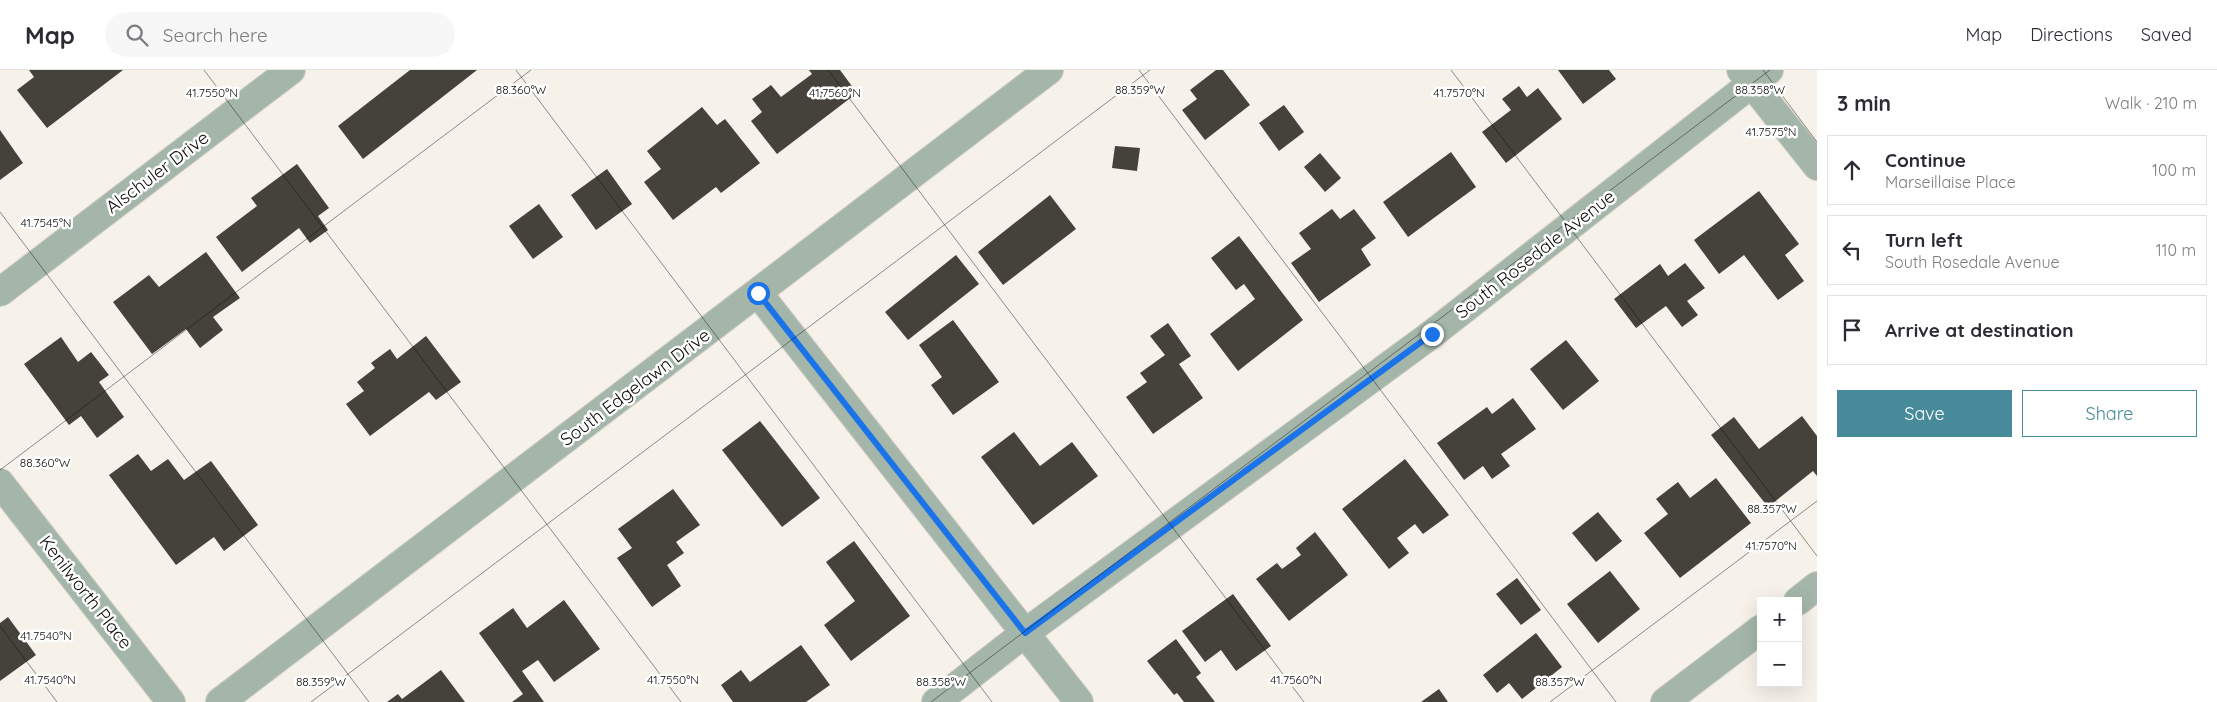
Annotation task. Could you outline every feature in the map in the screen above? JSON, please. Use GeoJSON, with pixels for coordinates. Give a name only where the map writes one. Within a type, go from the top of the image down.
{"type":"FeatureCollection","features":[{"type":"Feature","properties":{"kind":"street","name":"Alschuler Drive"},"geometry":{"type":"LineString","coordinates":[[0,292],[291,70]]}},
{"type":"Feature","properties":{"kind":"street","name":"South Edgelawn Drive"},"geometry":{"type":"LineString","coordinates":[[220,702],[1049,70]]}},
{"type":"Feature","properties":{"kind":"street"},"geometry":{"type":"LineString","coordinates":[[1754,74],[1817,166]]}},
{"type":"Feature","properties":{"kind":"street","name":"South Rosedale Avenue"},"geometry":{"type":"LineString","coordinates":[[936,702],[1025,633],[1432,334],[1754,74]]}},
{"type":"Feature","properties":{"kind":"street"},"geometry":{"type":"LineString","coordinates":[[758,293],[1079,702]]}},
{"type":"Feature","properties":{"kind":"street","name":"Kenilworth Place"},"geometry":{"type":"LineString","coordinates":[[0,483],[171,702]]}},
{"type":"Feature","properties":{"kind":"street"},"geometry":{"type":"LineString","coordinates":[[1802,598],[1817,586]]}},
{"type":"Feature","properties":{"kind":"street"},"geometry":{"type":"LineString","coordinates":[[1665,702],[1757,632]]}},
{"type":"Feature","properties":{"kind":"building"},"geometry":{"type":"Polygon","coordinates":[[[29,70],[123,70],[47,128],[17,90],[34,77],[29,70]]]}},
{"type":"Feature","properties":{"kind":"building"},"geometry":{"type":"Polygon","coordinates":[[[410,70],[477,70],[363,159],[338,126],[410,70]]]}},
{"type":"Feature","properties":{"kind":"building"},"geometry":{"type":"Polygon","coordinates":[[[809,70],[840,70],[857,93],[777,154],[751,121],[762,112],[752,99],[771,85],[781,97],[812,74],[809,70]]]}},
{"type":"Feature","properties":{"kind":"building"},"geometry":{"type":"Polygon","coordinates":[[[1216,70],[1223,70],[1250,105],[1205,140],[1182,110],[1197,99],[1190,90],[1216,70]]]}},
{"type":"Feature","properties":{"kind":"building"},"geometry":{"type":"Polygon","coordinates":[[[1558,70],[1609,70],[1616,79],[1583,104],[1558,70]]]}},
{"type":"Feature","properties":{"kind":"building"},"geometry":{"type":"Polygon","coordinates":[[[1519,86],[1527,97],[1538,88],[1562,119],[1506,163],[1482,132],[1511,110],[1502,99],[1519,86]]]}},
{"type":"Feature","properties":{"kind":"building"},"geometry":{"type":"Polygon","coordinates":[[[1284,105],[1304,132],[1279,151],[1259,123],[1284,105]]]}},
{"type":"Feature","properties":{"kind":"building"},"geometry":{"type":"Polygon","coordinates":[[[702,107],[717,125],[725,119],[760,163],[721,193],[716,187],[673,220],[644,182],[661,169],[647,151],[702,107]]]}},
{"type":"Feature","properties":{"kind":"building"},"geometry":{"type":"Polygon","coordinates":[[[0,130],[23,163],[0,180],[0,130]]]}},
{"type":"Feature","properties":{"kind":"building"},"geometry":{"type":"Polygon","coordinates":[[[1115,146],[1140,148],[1137,171],[1112,168],[1115,146]]]}},
{"type":"Feature","properties":{"kind":"building"},"geometry":{"type":"Polygon","coordinates":[[[1451,152],[1476,187],[1408,237],[1383,202],[1451,152]]]}},
{"type":"Feature","properties":{"kind":"building"},"geometry":{"type":"Polygon","coordinates":[[[1320,153],[1341,178],[1325,192],[1304,167],[1320,153]]]}},
{"type":"Feature","properties":{"kind":"building"},"geometry":{"type":"Polygon","coordinates":[[[297,164],[329,208],[318,216],[328,230],[310,243],[299,228],[242,272],[216,237],[257,206],[251,198],[297,164]]]}},
{"type":"Feature","properties":{"kind":"building"},"geometry":{"type":"Polygon","coordinates":[[[607,169],[632,204],[596,230],[571,195],[607,169]]]}},
{"type":"Feature","properties":{"kind":"building"},"geometry":{"type":"Polygon","coordinates":[[[1759,191],[1799,244],[1785,255],[1804,281],[1778,300],[1744,255],[1719,274],[1694,240],[1759,191]]]}},
{"type":"Feature","properties":{"kind":"building"},"geometry":{"type":"Polygon","coordinates":[[[1050,195],[1076,229],[1003,285],[978,252],[1050,195]]]}},
{"type":"Feature","properties":{"kind":"building"},"geometry":{"type":"Polygon","coordinates":[[[539,204],[563,237],[533,259],[509,226],[539,204]]]}},
{"type":"Feature","properties":{"kind":"building"},"geometry":{"type":"Polygon","coordinates":[[[1332,209],[1340,219],[1354,209],[1376,238],[1361,249],[1371,265],[1319,302],[1291,263],[1311,249],[1299,233],[1332,209]]]}},
{"type":"Feature","properties":{"kind":"building"},"geometry":{"type":"Polygon","coordinates":[[[1239,236],[1303,320],[1238,371],[1210,334],[1255,299],[1244,284],[1236,290],[1211,258],[1239,236]]]}},
{"type":"Feature","properties":{"kind":"building"},"geometry":{"type":"Polygon","coordinates":[[[206,252],[240,298],[213,317],[223,330],[200,348],[186,329],[152,354],[113,302],[149,275],[159,287],[206,252]]]}},
{"type":"Feature","properties":{"kind":"building"},"geometry":{"type":"Polygon","coordinates":[[[956,255],[979,284],[908,340],[885,312],[956,255]]]}},
{"type":"Feature","properties":{"kind":"building"},"geometry":{"type":"Polygon","coordinates":[[[1685,263],[1705,288],[1687,301],[1698,315],[1682,327],[1666,306],[1636,328],[1614,299],[1660,264],[1668,276],[1685,263]]]}},
{"type":"Feature","properties":{"kind":"building"},"geometry":{"type":"Polygon","coordinates":[[[953,320],[999,382],[953,415],[931,385],[942,377],[919,345],[953,320]]]}},
{"type":"Feature","properties":{"kind":"building"},"geometry":{"type":"Polygon","coordinates":[[[1168,323],[1191,356],[1179,364],[1203,398],[1153,434],[1126,397],[1147,382],[1140,373],[1165,355],[1150,336],[1168,323]]]}},
{"type":"Feature","properties":{"kind":"building"},"geometry":{"type":"Polygon","coordinates":[[[426,336],[461,382],[436,400],[429,392],[370,436],[346,404],[364,391],[357,382],[375,368],[371,363],[390,349],[397,359],[426,336]]]}},
{"type":"Feature","properties":{"kind":"building"},"geometry":{"type":"Polygon","coordinates":[[[61,337],[78,362],[91,352],[109,375],[99,382],[124,417],[97,438],[81,416],[69,425],[24,364],[61,337]]]}},
{"type":"Feature","properties":{"kind":"building"},"geometry":{"type":"Polygon","coordinates":[[[1566,340],[1599,381],[1563,410],[1530,369],[1566,340]]]}},
{"type":"Feature","properties":{"kind":"building"},"geometry":{"type":"Polygon","coordinates":[[[1513,398],[1536,429],[1501,454],[1510,466],[1492,479],[1483,466],[1464,480],[1437,443],[1487,407],[1492,414],[1513,398]]]}},
{"type":"Feature","properties":{"kind":"building"},"geometry":{"type":"Polygon","coordinates":[[[1802,416],[1817,436],[1817,476],[1813,471],[1768,507],[1711,435],[1734,417],[1759,449],[1802,416]]]}},
{"type":"Feature","properties":{"kind":"building"},"geometry":{"type":"Polygon","coordinates":[[[760,421],[820,498],[782,527],[722,450],[760,421]]]}},
{"type":"Feature","properties":{"kind":"building"},"geometry":{"type":"Polygon","coordinates":[[[1014,432],[1040,466],[1072,442],[1098,476],[1033,525],[981,457],[1014,432]]]}},
{"type":"Feature","properties":{"kind":"building"},"geometry":{"type":"Polygon","coordinates":[[[138,454],[151,471],[168,459],[184,480],[211,461],[258,525],[224,551],[214,537],[176,565],[109,475],[138,454]]]}},
{"type":"Feature","properties":{"kind":"building"},"geometry":{"type":"Polygon","coordinates":[[[1405,459],[1449,515],[1423,534],[1415,524],[1397,538],[1409,553],[1389,569],[1342,509],[1405,459]]]}},
{"type":"Feature","properties":{"kind":"building"},"geometry":{"type":"Polygon","coordinates":[[[1716,478],[1751,523],[1680,578],[1644,533],[1668,514],[1656,499],[1678,482],[1690,498],[1716,478]]]}},
{"type":"Feature","properties":{"kind":"building"},"geometry":{"type":"Polygon","coordinates":[[[673,489],[700,525],[676,542],[684,553],[667,565],[681,586],[652,607],[617,558],[632,548],[618,529],[673,489]]]}},
{"type":"Feature","properties":{"kind":"building"},"geometry":{"type":"Polygon","coordinates":[[[1598,512],[1622,541],[1596,562],[1572,533],[1598,512]]]}},
{"type":"Feature","properties":{"kind":"building"},"geometry":{"type":"Polygon","coordinates":[[[1315,532],[1348,575],[1289,621],[1256,579],[1277,563],[1282,569],[1301,555],[1296,548],[1315,532]]]}},
{"type":"Feature","properties":{"kind":"building"},"geometry":{"type":"Polygon","coordinates":[[[854,541],[910,616],[851,661],[824,625],[855,601],[826,562],[854,541]]]}},
{"type":"Feature","properties":{"kind":"building"},"geometry":{"type":"Polygon","coordinates":[[[1610,571],[1640,609],[1598,643],[1567,604],[1610,571]]]}},
{"type":"Feature","properties":{"kind":"building"},"geometry":{"type":"Polygon","coordinates":[[[1517,578],[1541,610],[1521,625],[1496,594],[1517,578]]]}},
{"type":"Feature","properties":{"kind":"building"},"geometry":{"type":"Polygon","coordinates":[[[1233,594],[1271,646],[1236,671],[1221,650],[1205,662],[1182,631],[1233,594]]]}},
{"type":"Feature","properties":{"kind":"building"},"geometry":{"type":"Polygon","coordinates":[[[564,600],[600,649],[554,682],[538,660],[522,671],[544,702],[512,702],[523,694],[479,633],[513,608],[527,628],[564,600]]]}},
{"type":"Feature","properties":{"kind":"building"},"geometry":{"type":"Polygon","coordinates":[[[8,617],[36,655],[0,681],[0,623],[8,617]]]}},
{"type":"Feature","properties":{"kind":"building"},"geometry":{"type":"Polygon","coordinates":[[[1536,633],[1562,667],[1522,699],[1509,683],[1497,693],[1483,675],[1536,633]]]}},
{"type":"Feature","properties":{"kind":"building"},"geometry":{"type":"Polygon","coordinates":[[[1176,639],[1201,673],[1196,677],[1215,702],[1184,702],[1177,693],[1174,695],[1147,661],[1176,639]]]}},
{"type":"Feature","properties":{"kind":"building"},"geometry":{"type":"Polygon","coordinates":[[[801,645],[830,685],[806,702],[733,702],[721,685],[741,670],[750,682],[801,645]]]}},
{"type":"Feature","properties":{"kind":"building"},"geometry":{"type":"Polygon","coordinates":[[[441,670],[465,702],[387,702],[398,694],[402,699],[441,670]]]}},
{"type":"Feature","properties":{"kind":"building"},"geometry":{"type":"Polygon","coordinates":[[[1439,689],[1448,702],[1421,702],[1439,689]]]}},
{"type":"Feature","properties":{"kind":"route"},"geometry":{"type":"LineString","coordinates":[[758,293],[1025,633],[1432,334]]}}]}
